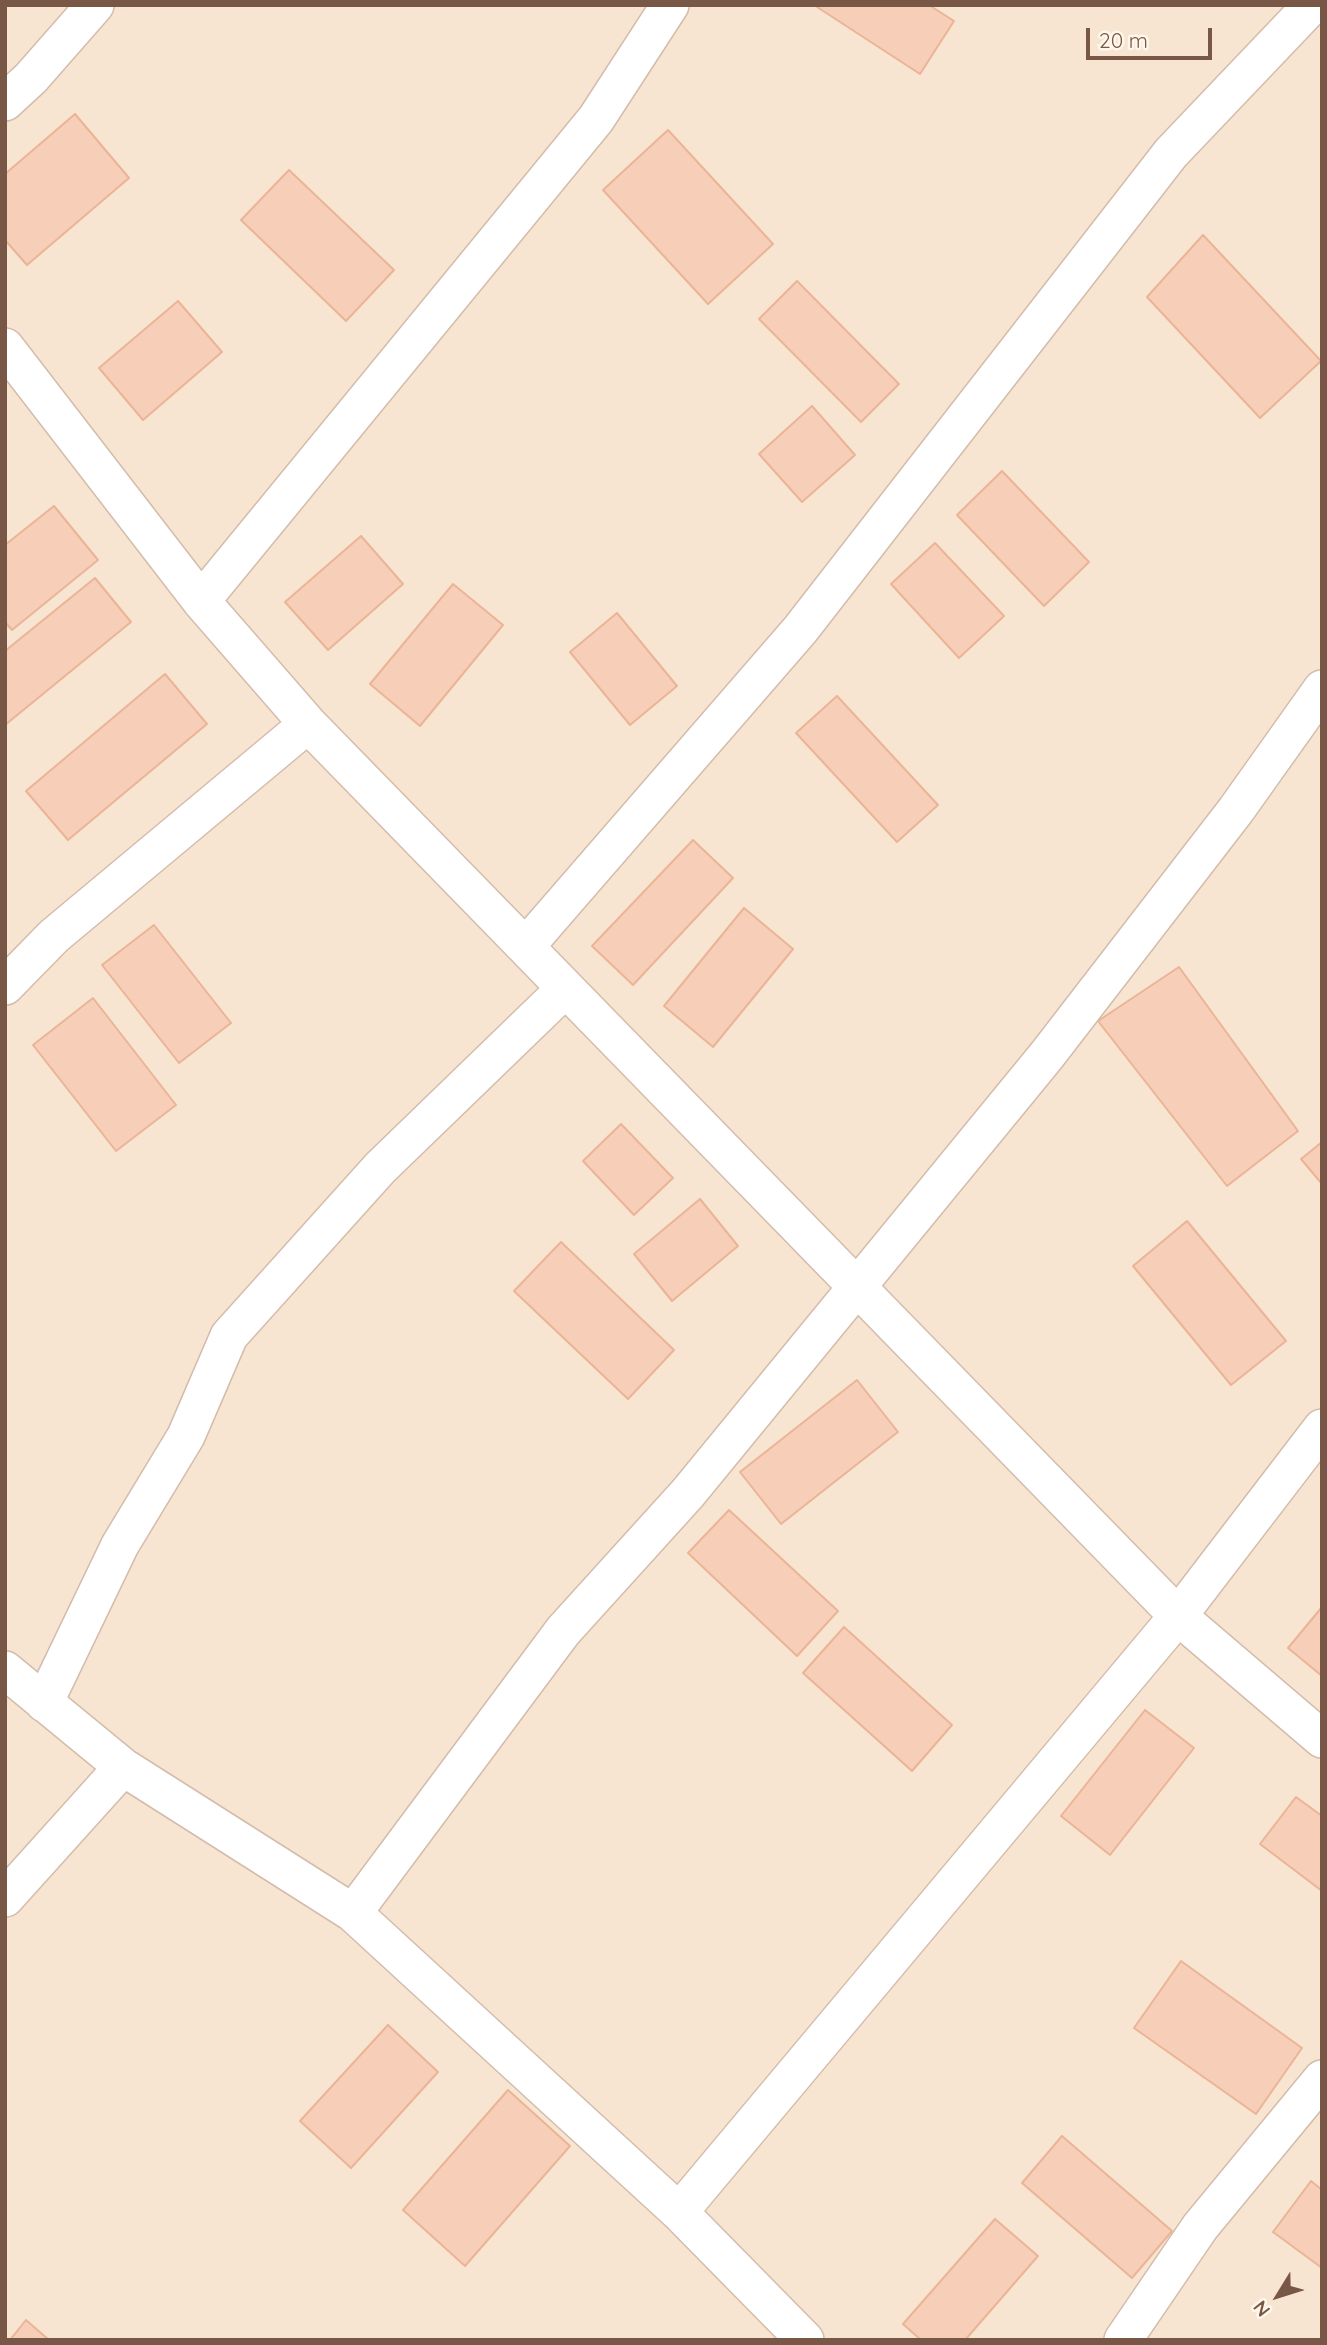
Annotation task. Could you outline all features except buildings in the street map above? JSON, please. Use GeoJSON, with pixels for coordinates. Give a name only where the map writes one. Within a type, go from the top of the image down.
{"type":"FeatureCollection","features":[{"type":"Feature","properties":{"kind":"street"},"geometry":{"type":"LineString","coordinates":[[5,102],[31,78],[95,5]]}},
{"type":"Feature","properties":{"kind":"street"},"geometry":{"type":"LineString","coordinates":[[201,601],[596,118],[670,5]]}},
{"type":"Feature","properties":{"kind":"street"},"geometry":{"type":"LineString","coordinates":[[526,946],[800,630],[1171,152],[1312,5]]}},
{"type":"Feature","properties":{"kind":"street"},"geometry":{"type":"LineString","coordinates":[[5,347],[201,601],[308,724],[1178,1616],[1322,1739]]}},
{"type":"Feature","properties":{"kind":"street"},"geometry":{"type":"LineString","coordinates":[[353,1913],[563,1631],[688,1493],[1047,1055],[1236,810],[1322,689]]}},
{"type":"Feature","properties":{"kind":"street"},"geometry":{"type":"LineString","coordinates":[[5,986],[54,936],[308,724]]}},
{"type":"Feature","properties":{"kind":"street"},"geometry":{"type":"LineString","coordinates":[[44,1703],[120,1545],[186,1436],[229,1336],[380,1167],[565,989]]}},
{"type":"Feature","properties":{"kind":"street"},"geometry":{"type":"LineString","coordinates":[[679,2212],[1178,1616],[1322,1428]]}},
{"type":"Feature","properties":{"kind":"street"},"geometry":{"type":"LineString","coordinates":[[5,1670],[123,1767],[353,1913],[679,2212],[805,2340]]}},
{"type":"Feature","properties":{"kind":"street"},"geometry":{"type":"LineString","coordinates":[[5,1898],[123,1767]]}},
{"type":"Feature","properties":{"kind":"street"},"geometry":{"type":"LineString","coordinates":[[1123,2340],[1200,2227],[1322,2079]]}},
{"type":"Feature","properties":{"kind":"shaded area"},"geometry":{"type":"Polygon","coordinates":[[[5,5],[1322,5],[1322,2340],[5,2340],[5,5]]]}}]}
